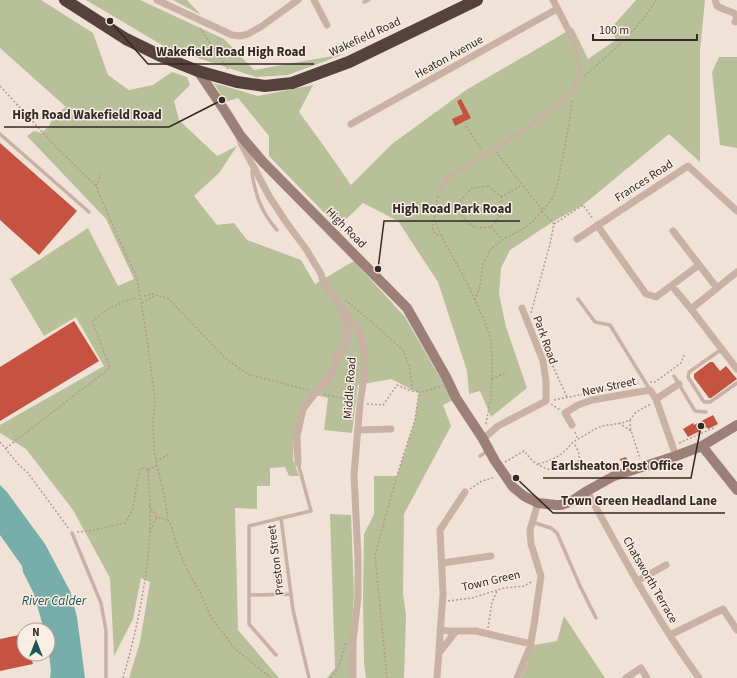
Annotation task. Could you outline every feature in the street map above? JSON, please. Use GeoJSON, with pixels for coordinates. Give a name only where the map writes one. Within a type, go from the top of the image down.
{"type":"FeatureCollection","features":[{"type":"Feature","properties":{"kind":"highway","name":"Wakefield Road"},"geometry":{"type":"LineString","coordinates":[[65,0],[126,39],[198,71],[237,82],[265,86],[292,83],[349,62],[477,0]]}},
{"type":"Feature","properties":{"kind":"street"},"geometry":{"type":"LineString","coordinates":[[157,0],[232,35],[240,36],[248,34],[262,26],[298,0]]}},
{"type":"Feature","properties":{"kind":"street"},"geometry":{"type":"LineString","coordinates":[[314,0],[327,25]]}},
{"type":"Feature","properties":{"kind":"street"},"geometry":{"type":"LineString","coordinates":[[552,0],[571,35]]}},
{"type":"Feature","properties":{"kind":"street"},"geometry":{"type":"LineString","coordinates":[[715,0],[717,6],[734,13],[737,17],[735,22]]}},
{"type":"Feature","properties":{"kind":"street","name":"Heaton Avenue"},"geometry":{"type":"LineString","coordinates":[[351,124],[557,9]]}},
{"type":"Feature","properties":{"kind":"street","name":"High Road"},"geometry":{"type":"LineString","coordinates":[[198,71],[240,135],[280,180],[407,308],[446,377],[456,398],[486,436],[489,451],[501,470],[513,487],[524,496],[538,503]]}},
{"type":"Feature","properties":{"kind":"street","name":"Middle Road"},"geometry":{"type":"LineString","coordinates":[[240,135],[239,140],[269,196],[306,249],[321,274],[324,284],[360,333],[365,356],[354,475],[358,556],[358,597],[354,642],[354,678]]}},
{"type":"Feature","properties":{"kind":"street","name":"Frances Road"},"geometry":{"type":"LineString","coordinates":[[577,239],[688,166],[737,211]]}},
{"type":"Feature","properties":{"kind":"street"},"geometry":{"type":"LineString","coordinates":[[597,226],[646,294],[656,297],[699,264]]}},
{"type":"Feature","properties":{"kind":"street"},"geometry":{"type":"LineString","coordinates":[[673,231],[717,288]]}},
{"type":"Feature","properties":{"kind":"street"},"geometry":{"type":"LineString","coordinates":[[691,309],[737,272]]}},
{"type":"Feature","properties":{"kind":"street"},"geometry":{"type":"LineString","coordinates":[[298,462],[297,436],[303,410],[316,392],[331,376],[338,355],[348,342],[347,326],[341,311],[326,291],[324,284]]}},
{"type":"Feature","properties":{"kind":"street"},"geometry":{"type":"LineString","coordinates":[[672,286],[737,369]]}},
{"type":"Feature","properties":{"kind":"street","name":"Park Road"},"geometry":{"type":"LineString","coordinates":[[522,308],[543,361],[546,381],[546,401]]}},
{"type":"Feature","properties":{"kind":"street"},"geometry":{"type":"LineString","coordinates":[[656,400],[679,384]]}},
{"type":"Feature","properties":{"kind":"street","name":"New Street"},"geometry":{"type":"LineString","coordinates":[[565,413],[578,405],[592,400],[650,390],[656,400],[676,456]]}},
{"type":"Feature","properties":{"kind":"street"},"geometry":{"type":"LineString","coordinates":[[486,436],[498,426],[546,401]]}},
{"type":"Feature","properties":{"kind":"street"},"geometry":{"type":"LineString","coordinates":[[565,413],[572,425]]}},
{"type":"Feature","properties":{"kind":"street"},"geometry":{"type":"LineString","coordinates":[[518,678],[531,644],[541,576],[531,544],[530,530],[538,503],[562,505],[572,501],[587,490],[614,476],[702,446],[737,426]]}},
{"type":"Feature","properties":{"kind":"street"},"geometry":{"type":"LineString","coordinates":[[358,430],[391,429]]}},
{"type":"Feature","properties":{"kind":"street"},"geometry":{"type":"LineString","coordinates":[[702,446],[737,490]]}},
{"type":"Feature","properties":{"kind":"street","name":"Chatsworth Terrace"},"geometry":{"type":"LineString","coordinates":[[587,490],[637,581],[698,678]]}},
{"type":"Feature","properties":{"kind":"street","name":"Town Green"},"geometry":{"type":"LineString","coordinates":[[437,678],[442,602],[440,530],[465,492]]}},
{"type":"Feature","properties":{"kind":"street","name":"Town Green"},"geometry":{"type":"LineString","coordinates":[[442,563],[491,556]]}},
{"type":"Feature","properties":{"kind":"street"},"geometry":{"type":"LineString","coordinates":[[637,581],[666,565]]}},
{"type":"Feature","properties":{"kind":"street"},"geometry":{"type":"LineString","coordinates":[[670,635],[723,609],[737,630]]}},
{"type":"Feature","properties":{"kind":"street"},"geometry":{"type":"LineString","coordinates":[[440,629],[447,631],[476,631],[531,644]]}},
{"type":"Feature","properties":{"kind":"street"},"geometry":{"type":"LineString","coordinates":[[439,653],[456,631]]}},
{"type":"Feature","properties":{"kind":"street"},"geometry":{"type":"LineString","coordinates":[[626,678],[641,668],[647,678]]}},
{"type":"Feature","properties":{"kind":"lane"},"geometry":{"type":"LineString","coordinates":[[364,2],[369,0]]}},
{"type":"Feature","properties":{"kind":"lane"},"geometry":{"type":"LineString","coordinates":[[439,191],[448,177],[528,127],[570,94],[578,81],[581,68],[571,35]]}},
{"type":"Feature","properties":{"kind":"lane"},"geometry":{"type":"LineString","coordinates":[[0,134],[89,212]]}},
{"type":"Feature","properties":{"kind":"lane"},"geometry":{"type":"LineString","coordinates":[[255,168],[252,171],[252,174],[257,199],[265,214],[277,230]]}},
{"type":"Feature","properties":{"kind":"lane"},"geometry":{"type":"LineString","coordinates":[[578,299],[594,322],[610,324],[650,390]]}},
{"type":"Feature","properties":{"kind":"lane"},"geometry":{"type":"LineString","coordinates":[[722,349],[689,372],[688,377],[704,402],[710,402],[737,383]]}},
{"type":"Feature","properties":{"kind":"lane"},"geometry":{"type":"LineString","coordinates":[[674,376],[695,411],[706,412]]}},
{"type":"Feature","properties":{"kind":"lane"},"geometry":{"type":"LineString","coordinates":[[480,456],[489,451]]}},
{"type":"Feature","properties":{"kind":"lane","name":"Preston Street"},"geometry":{"type":"LineString","coordinates":[[298,462],[311,510],[281,518],[290,594],[309,678]]}},
{"type":"Feature","properties":{"kind":"lane"},"geometry":{"type":"LineString","coordinates":[[276,656],[248,624],[249,526],[281,518]]}},
{"type":"Feature","properties":{"kind":"lane"},"geometry":{"type":"LineString","coordinates":[[532,522],[551,528],[557,533],[596,618]]}},
{"type":"Feature","properties":{"kind":"lane"},"geometry":{"type":"LineString","coordinates":[[72,533],[101,603],[106,631],[106,678]]}},
{"type":"Feature","properties":{"kind":"lane"},"geometry":{"type":"LineString","coordinates":[[249,595],[290,594]]}},
{"type":"Feature","properties":{"kind":"path"},"geometry":{"type":"LineString","coordinates":[[578,81],[623,42],[642,20],[656,0]]}},
{"type":"Feature","properties":{"kind":"path"},"geometry":{"type":"LineString","coordinates":[[194,17],[231,73],[224,71]]}},
{"type":"Feature","properties":{"kind":"path"},"geometry":{"type":"LineString","coordinates":[[0,86],[57,148],[96,186],[137,278],[155,400],[153,423],[154,450],[165,498],[168,520],[177,546],[187,570],[201,594],[211,616],[234,648],[271,678]]}},
{"type":"Feature","properties":{"kind":"path"},"geometry":{"type":"LineString","coordinates":[[475,300],[480,286],[483,264],[490,250],[503,239],[523,229],[532,222],[552,199],[557,186],[569,124],[572,91]]}},
{"type":"Feature","properties":{"kind":"path"},"geometry":{"type":"LineString","coordinates":[[466,126],[485,154]]}},
{"type":"Feature","properties":{"kind":"path"},"geometry":{"type":"LineString","coordinates":[[494,149],[542,211],[554,224]]}},
{"type":"Feature","properties":{"kind":"path"},"geometry":{"type":"LineString","coordinates":[[96,186],[101,174]]}},
{"type":"Feature","properties":{"kind":"path"},"geometry":{"type":"LineString","coordinates":[[501,197],[522,185]]}},
{"type":"Feature","properties":{"kind":"path"},"geometry":{"type":"LineString","coordinates":[[488,186],[501,197],[502,214],[491,227],[475,228],[462,217],[461,200],[472,188],[488,186]]}},
{"type":"Feature","properties":{"kind":"path"},"geometry":{"type":"LineString","coordinates":[[439,191],[432,227],[433,232],[442,236]]}},
{"type":"Feature","properties":{"kind":"path"},"geometry":{"type":"LineString","coordinates":[[530,317],[554,224],[583,205],[597,226]]}},
{"type":"Feature","properties":{"kind":"path"},"geometry":{"type":"LineString","coordinates":[[434,220],[467,283],[486,324],[491,341],[492,379],[491,396],[486,424],[486,436]]}},
{"type":"Feature","properties":{"kind":"path"},"geometry":{"type":"LineString","coordinates":[[491,227],[503,239]]}},
{"type":"Feature","properties":{"kind":"path"},"geometry":{"type":"LineString","coordinates":[[144,296],[152,294],[169,299],[227,360],[250,375],[316,392]]}},
{"type":"Feature","properties":{"kind":"path"},"geometry":{"type":"LineString","coordinates":[[142,304],[156,295]]}},
{"type":"Feature","properties":{"kind":"path"},"geometry":{"type":"LineString","coordinates":[[6,448],[110,368],[93,321],[108,309],[136,298]]}},
{"type":"Feature","properties":{"kind":"path"},"geometry":{"type":"LineString","coordinates":[[343,298],[373,322],[403,350],[409,366],[412,383],[411,391],[424,392],[445,384],[446,377]]}},
{"type":"Feature","properties":{"kind":"path"},"geometry":{"type":"LineString","coordinates":[[546,401],[645,382],[656,382],[681,363],[684,355]]}},
{"type":"Feature","properties":{"kind":"path"},"geometry":{"type":"LineString","coordinates":[[550,361],[567,397]]}},
{"type":"Feature","properties":{"kind":"path"},"geometry":{"type":"LineString","coordinates":[[492,379],[507,372]]}},
{"type":"Feature","properties":{"kind":"path"},"geometry":{"type":"LineString","coordinates":[[387,678],[375,555],[398,472],[416,420],[419,392]]}},
{"type":"Feature","properties":{"kind":"path"},"geometry":{"type":"LineString","coordinates":[[642,466],[631,431],[630,420],[635,413],[653,404],[656,400]]}},
{"type":"Feature","properties":{"kind":"path"},"geometry":{"type":"LineString","coordinates":[[546,401],[565,413]]}},
{"type":"Feature","properties":{"kind":"path"},"geometry":{"type":"LineString","coordinates":[[538,464],[557,457],[573,442],[602,426],[630,420]]}},
{"type":"Feature","properties":{"kind":"path"},"geometry":{"type":"LineString","coordinates":[[618,423],[631,431]]}},
{"type":"Feature","properties":{"kind":"path"},"geometry":{"type":"LineString","coordinates":[[572,425],[578,439]]}},
{"type":"Feature","properties":{"kind":"path"},"geometry":{"type":"LineString","coordinates":[[681,442],[686,440]]}},
{"type":"Feature","properties":{"kind":"path"},"geometry":{"type":"LineString","coordinates":[[0,442],[18,464],[28,473],[72,533],[89,531],[124,523],[133,509],[140,469],[144,468],[148,470],[157,465]]}},
{"type":"Feature","properties":{"kind":"path"},"geometry":{"type":"LineString","coordinates":[[465,492],[501,470],[524,451],[533,462],[542,467],[554,470],[563,469],[576,463],[579,458],[578,450],[573,442]]}},
{"type":"Feature","properties":{"kind":"path"},"geometry":{"type":"LineString","coordinates":[[156,460],[168,455]]}},
{"type":"Feature","properties":{"kind":"path"},"geometry":{"type":"LineString","coordinates":[[123,678],[132,650],[143,594],[150,530],[148,470]]}},
{"type":"Feature","properties":{"kind":"path"},"geometry":{"type":"LineString","coordinates":[[149,505],[157,517],[168,520]]}},
{"type":"Feature","properties":{"kind":"path"},"geometry":{"type":"LineString","coordinates":[[150,530],[157,517]]}},
{"type":"Feature","properties":{"kind":"path","name":"Town Green"},"geometry":{"type":"LineString","coordinates":[[442,602],[472,598],[504,588],[524,586],[540,574]]}},
{"type":"Feature","properties":{"kind":"path"},"geometry":{"type":"LineString","coordinates":[[487,634],[492,602],[497,590]]}},
{"type":"Feature","properties":{"kind":"path"},"geometry":{"type":"LineString","coordinates":[[330,678],[339,666]]}},
{"type":"Feature","properties":{"kind":"green space"},"geometry":{"type":"Polygon","coordinates":[[[0,0],[41,0],[93,33],[108,75],[129,90],[153,85],[172,72],[187,77],[190,85],[174,101],[179,120],[217,156],[237,146],[219,173],[194,196],[217,225],[234,223],[247,240],[301,260],[315,284],[354,261],[405,317],[453,400],[443,405],[451,426],[404,514],[403,593],[406,615],[404,678],[366,678],[364,664],[364,534],[374,514],[374,476],[397,476],[415,420],[419,393],[391,379],[358,385],[352,433],[324,430],[328,398],[310,394],[300,408],[294,437],[293,460],[299,476],[289,476],[285,467],[270,468],[270,486],[257,486],[257,509],[235,508],[238,630],[279,678],[129,678],[140,642],[150,582],[141,578],[133,619],[114,656],[110,578],[73,510],[26,449],[0,433],[0,425],[104,366],[76,317],[44,336],[10,279],[88,228],[118,286],[134,279],[106,219],[27,136],[34,131],[41,133],[49,126],[54,115],[66,107],[0,48],[0,0]]]}},
{"type":"Feature","properties":{"kind":"green space"},"geometry":{"type":"Polygon","coordinates":[[[86,0],[140,0],[224,39],[254,70],[344,54],[288,75],[256,77],[167,48],[86,0]]]}},
{"type":"Feature","properties":{"kind":"green space"},"geometry":{"type":"Polygon","coordinates":[[[173,0],[187,0],[201,15],[173,0]]]}},
{"type":"Feature","properties":{"kind":"green space"},"geometry":{"type":"Polygon","coordinates":[[[636,0],[705,0],[700,51],[700,162],[669,134],[583,205],[554,221],[510,250],[501,268],[499,294],[506,327],[527,388],[491,417],[480,391],[469,394],[467,371],[438,282],[398,221],[363,203],[338,227],[269,156],[269,136],[238,98],[225,102],[214,83],[258,96],[313,85],[299,112],[351,185],[392,144],[466,90],[573,28],[588,59],[616,40],[611,28],[636,0]]]}},
{"type":"Feature","properties":{"kind":"green space"},"geometry":{"type":"Polygon","coordinates":[[[719,57],[737,57],[737,148],[720,145],[712,72],[719,57]]]}},
{"type":"Feature","properties":{"kind":"green space"},"geometry":{"type":"Polygon","coordinates":[[[330,514],[351,515],[354,594],[350,678],[327,678],[335,668],[330,514]]]}},
{"type":"Feature","properties":{"kind":"green space"},"geometry":{"type":"Polygon","coordinates":[[[564,616],[605,678],[521,678],[534,645],[557,641],[564,616]]]}},
{"type":"Feature","properties":{"kind":"water","name":"River Calder"},"geometry":{"type":"Polygon","coordinates":[[[0,485],[7,492],[45,544],[70,591],[77,617],[85,678],[50,678],[50,662],[56,662],[56,622],[42,622],[34,594],[23,572],[22,566],[0,535],[0,485]]]}},
{"type":"Feature","properties":{"kind":"building"},"geometry":{"type":"Polygon","coordinates":[[[461,99],[471,118],[455,126],[452,119],[463,114],[457,101],[461,99]]]}},
{"type":"Feature","properties":{"kind":"building"},"geometry":{"type":"Polygon","coordinates":[[[0,143],[77,211],[39,255],[0,220],[0,143]]]}},
{"type":"Feature","properties":{"kind":"building"},"geometry":{"type":"Polygon","coordinates":[[[74,321],[99,361],[0,421],[0,367],[74,321]]]}},
{"type":"Feature","properties":{"kind":"building"},"geometry":{"type":"Polygon","coordinates":[[[710,362],[713,362],[720,371],[726,366],[737,379],[709,398],[694,378],[694,374],[710,362]]]}},
{"type":"Feature","properties":{"kind":"building"},"geometry":{"type":"Polygon","coordinates":[[[713,415],[718,424],[708,429],[707,427],[688,437],[683,429],[693,423],[694,425],[713,415]]]}},
{"type":"Feature","properties":{"kind":"building"},"geometry":{"type":"Polygon","coordinates":[[[626,457],[629,464],[623,466],[620,459],[626,457]]]}},
{"type":"Feature","properties":{"kind":"building"},"geometry":{"type":"Polygon","coordinates":[[[16,636],[16,662],[32,662],[33,664],[0,671],[0,639],[16,636]]]}},
{"type":"Feature","properties":{"kind":"place","name":"Wakefield Road High Road"},"geometry":{"type":"Point","coordinates":[110,21]}},
{"type":"Feature","properties":{"kind":"place","name":"High Road Wakefield Road"},"geometry":{"type":"Point","coordinates":[222,100]}},
{"type":"Feature","properties":{"kind":"place","name":"High Road Park Road"},"geometry":{"type":"Point","coordinates":[378,269]}},
{"type":"Feature","properties":{"kind":"place","name":"Earlsheaton Post Office"},"geometry":{"type":"Point","coordinates":[701,426]}},
{"type":"Feature","properties":{"kind":"place","name":"Town Green Headland Lane"},"geometry":{"type":"Point","coordinates":[516,478]}}]}
